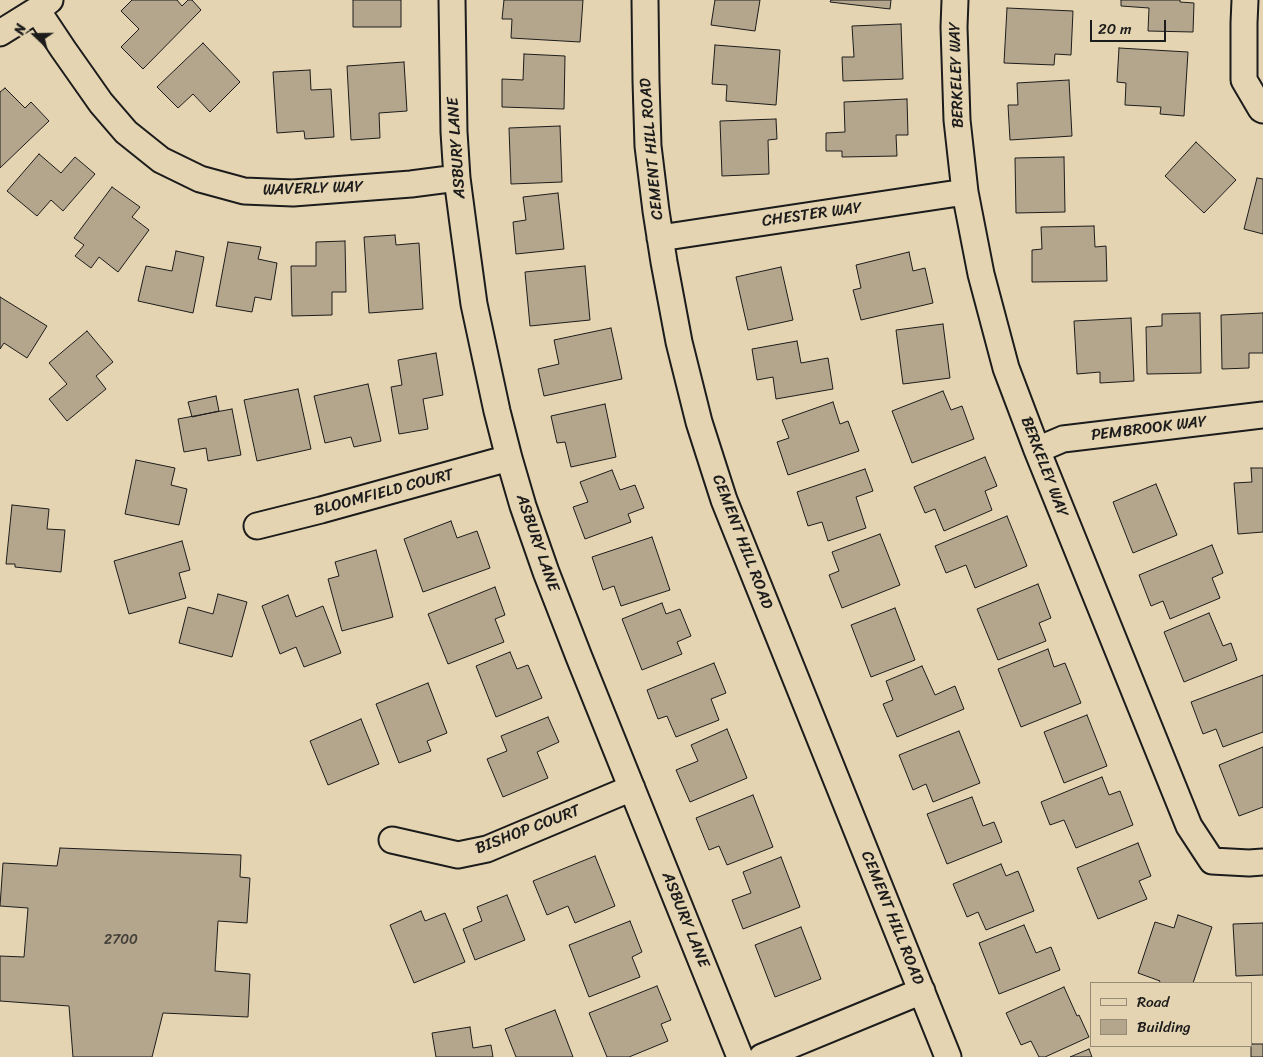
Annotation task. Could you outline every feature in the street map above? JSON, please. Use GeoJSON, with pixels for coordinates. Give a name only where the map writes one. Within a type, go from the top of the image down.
{"type":"FeatureCollection","features":[{"type":"Feature","properties":{"kind":"street","name":"ASBURY LANE"},"geometry":{"type":"LineString","coordinates":[[452,0],[457,178],[474,304],[497,411],[523,506],[546,572],[740,1057]]}},
{"type":"Feature","properties":{"kind":"street","name":"CEMENT HILL ROAD"},"geometry":{"type":"LineString","coordinates":[[645,0],[648,146],[664,262],[679,342],[699,422],[724,500],[948,1057]]}},
{"type":"Feature","properties":{"kind":"street","name":"BERKELEY WAY"},"geometry":{"type":"LineString","coordinates":[[955,0],[957,120],[965,192],[981,274],[1004,358],[1037,450],[1189,826],[1212,861],[1263,862]]}},
{"type":"Feature","properties":{"kind":"street"},"geometry":{"type":"LineString","coordinates":[[1245,0],[1244,80],[1263,110]]}},
{"type":"Feature","properties":{"kind":"street","name":"WAVERLY WAY"},"geometry":{"type":"LineString","coordinates":[[44,5],[74,65],[101,103],[126,132],[161,160],[200,179],[244,191],[293,193],[411,184],[457,178]]}},
{"type":"Feature","properties":{"kind":"street"},"geometry":{"type":"LineString","coordinates":[[0,33],[44,5]]}},
{"type":"Feature","properties":{"kind":"street","name":"CHESTER WAY"},"geometry":{"type":"LineString","coordinates":[[660,238],[965,192]]}},
{"type":"Feature","properties":{"kind":"street","name":"PEMBROOK WAY"},"geometry":{"type":"LineString","coordinates":[[1037,450],[1063,439],[1263,416]]}},
{"type":"Feature","properties":{"kind":"street","name":"BLOOMFIELD COURT"},"geometry":{"type":"LineString","coordinates":[[257,526],[510,458]]}},
{"type":"Feature","properties":{"kind":"street","name":"BISHOP COURT"},"geometry":{"type":"LineString","coordinates":[[392,840],[458,855],[487,849],[632,788]]}},
{"type":"Feature","properties":{"kind":"street"},"geometry":{"type":"LineString","coordinates":[[762,1057],[922,992]]}},
{"type":"Feature","properties":{"kind":"building"},"geometry":{"type":"Polygon","coordinates":[[[132,0],[177,0],[182,6],[188,0],[192,0],[201,10],[143,69],[121,47],[139,29],[121,11],[132,0]]]}},
{"type":"Feature","properties":{"kind":"building"},"geometry":{"type":"Polygon","coordinates":[[[353,0],[401,0],[401,27],[353,27],[353,0]]]}},
{"type":"Feature","properties":{"kind":"building"},"geometry":{"type":"Polygon","coordinates":[[[504,0],[583,0],[580,42],[511,38],[512,19],[502,19],[504,0]]]}},
{"type":"Feature","properties":{"kind":"building"},"geometry":{"type":"Polygon","coordinates":[[[715,0],[760,0],[755,31],[711,25],[715,0]]]}},
{"type":"Feature","properties":{"kind":"building"},"geometry":{"type":"Polygon","coordinates":[[[831,0],[891,0],[890,9],[830,2],[831,0]]]}},
{"type":"Feature","properties":{"kind":"building"},"geometry":{"type":"Polygon","coordinates":[[[1121,0],[1180,0],[1180,2],[1194,3],[1193,32],[1148,31],[1149,8],[1121,6],[1121,0]]]}},
{"type":"Feature","properties":{"kind":"building"},"geometry":{"type":"Polygon","coordinates":[[[1007,8],[1073,11],[1071,55],[1055,54],[1054,65],[1004,63],[1007,8]]]}},
{"type":"Feature","properties":{"kind":"building"},"geometry":{"type":"Polygon","coordinates":[[[901,24],[903,79],[843,81],[842,57],[854,57],[852,26],[901,24]]]}},
{"type":"Feature","properties":{"kind":"building"},"geometry":{"type":"Polygon","coordinates":[[[203,43],[240,82],[210,112],[193,94],[178,108],[157,87],[203,43]]]}},
{"type":"Feature","properties":{"kind":"building"},"geometry":{"type":"Polygon","coordinates":[[[715,45],[780,50],[776,105],[726,101],[727,85],[712,84],[715,45]]]}},
{"type":"Feature","properties":{"kind":"building"},"geometry":{"type":"Polygon","coordinates":[[[1119,48],[1188,52],[1184,116],[1160,114],[1161,107],[1125,105],[1126,83],[1117,82],[1119,48]]]}},
{"type":"Feature","properties":{"kind":"building"},"geometry":{"type":"Polygon","coordinates":[[[524,54],[565,56],[564,109],[502,107],[502,79],[523,80],[524,54]]]}},
{"type":"Feature","properties":{"kind":"building"},"geometry":{"type":"Polygon","coordinates":[[[404,62],[407,111],[379,113],[380,138],[351,140],[347,66],[404,62]]]}},
{"type":"Feature","properties":{"kind":"building"},"geometry":{"type":"Polygon","coordinates":[[[310,70],[311,90],[331,89],[334,137],[305,139],[304,131],[277,133],[273,72],[310,70]]]}},
{"type":"Feature","properties":{"kind":"building"},"geometry":{"type":"Polygon","coordinates":[[[1069,80],[1072,136],[1010,140],[1008,105],[1018,105],[1017,83],[1069,80]]]}},
{"type":"Feature","properties":{"kind":"building"},"geometry":{"type":"Polygon","coordinates":[[[5,88],[25,108],[31,102],[49,121],[0,168],[0,92],[5,88]]]}},
{"type":"Feature","properties":{"kind":"building"},"geometry":{"type":"Polygon","coordinates":[[[907,99],[908,135],[896,135],[897,156],[842,157],[842,151],[826,151],[826,133],[845,132],[844,102],[907,99]]]}},
{"type":"Feature","properties":{"kind":"building"},"geometry":{"type":"Polygon","coordinates":[[[776,119],[777,139],[768,140],[769,174],[722,176],[720,121],[776,119]]]}},
{"type":"Feature","properties":{"kind":"building"},"geometry":{"type":"Polygon","coordinates":[[[560,126],[562,182],[511,184],[509,128],[560,126]]]}},
{"type":"Feature","properties":{"kind":"building"},"geometry":{"type":"Polygon","coordinates":[[[1196,142],[1236,180],[1204,213],[1165,176],[1196,142]]]}},
{"type":"Feature","properties":{"kind":"building"},"geometry":{"type":"Polygon","coordinates":[[[39,154],[61,173],[75,157],[95,174],[63,211],[51,200],[37,216],[7,191],[39,154]]]}},
{"type":"Feature","properties":{"kind":"building"},"geometry":{"type":"Polygon","coordinates":[[[1064,157],[1065,212],[1016,213],[1015,158],[1064,157]]]}},
{"type":"Feature","properties":{"kind":"building"},"geometry":{"type":"Polygon","coordinates":[[[1257,178],[1263,179],[1263,234],[1244,229],[1257,178]]]}},
{"type":"Feature","properties":{"kind":"building"},"geometry":{"type":"Polygon","coordinates":[[[112,187],[140,207],[132,217],[149,230],[118,272],[99,257],[91,268],[75,256],[84,245],[74,238],[112,187]]]}},
{"type":"Feature","properties":{"kind":"building"},"geometry":{"type":"Polygon","coordinates":[[[558,193],[564,249],[516,254],[513,222],[526,220],[523,197],[558,193]]]}},
{"type":"Feature","properties":{"kind":"building"},"geometry":{"type":"Polygon","coordinates":[[[1094,226],[1095,247],[1106,246],[1107,281],[1032,282],[1032,250],[1042,249],[1041,227],[1094,226]]]}},
{"type":"Feature","properties":{"kind":"building"},"geometry":{"type":"Polygon","coordinates":[[[395,235],[396,245],[419,243],[423,309],[369,313],[364,237],[395,235]]]}},
{"type":"Feature","properties":{"kind":"building"},"geometry":{"type":"Polygon","coordinates":[[[345,241],[346,292],[332,292],[332,315],[292,316],[291,266],[316,266],[316,242],[345,241]]]}},
{"type":"Feature","properties":{"kind":"building"},"geometry":{"type":"Polygon","coordinates":[[[228,242],[261,247],[258,259],[277,263],[271,300],[255,297],[252,312],[216,306],[228,242]]]}},
{"type":"Feature","properties":{"kind":"building"},"geometry":{"type":"Polygon","coordinates":[[[176,251],[204,257],[193,313],[138,301],[146,266],[172,271],[176,251]]]}},
{"type":"Feature","properties":{"kind":"building"},"geometry":{"type":"Polygon","coordinates":[[[909,252],[913,271],[925,268],[933,303],[861,320],[853,290],[861,288],[856,265],[909,252]]]}},
{"type":"Feature","properties":{"kind":"building"},"geometry":{"type":"Polygon","coordinates":[[[585,266],[590,320],[530,326],[525,272],[585,266]]]}},
{"type":"Feature","properties":{"kind":"building"},"geometry":{"type":"Polygon","coordinates":[[[781,267],[793,320],[748,330],[736,277],[781,267]]]}},
{"type":"Feature","properties":{"kind":"building"},"geometry":{"type":"Polygon","coordinates":[[[0,297],[47,326],[27,358],[4,343],[0,349],[0,297]]]}},
{"type":"Feature","properties":{"kind":"building"},"geometry":{"type":"Polygon","coordinates":[[[1200,313],[1201,373],[1147,374],[1146,327],[1162,326],[1162,314],[1200,313]]]}},
{"type":"Feature","properties":{"kind":"building"},"geometry":{"type":"Polygon","coordinates":[[[1263,313],[1263,353],[1249,353],[1249,368],[1222,369],[1221,315],[1263,313]]]}},
{"type":"Feature","properties":{"kind":"building"},"geometry":{"type":"Polygon","coordinates":[[[1131,318],[1134,381],[1100,383],[1100,372],[1077,374],[1074,321],[1131,318]]]}},
{"type":"Feature","properties":{"kind":"building"},"geometry":{"type":"Polygon","coordinates":[[[943,324],[950,378],[903,384],[896,330],[943,324]]]}},
{"type":"Feature","properties":{"kind":"building"},"geometry":{"type":"Polygon","coordinates":[[[611,328],[622,379],[544,396],[538,369],[559,364],[554,340],[611,328]]]}},
{"type":"Feature","properties":{"kind":"building"},"geometry":{"type":"Polygon","coordinates":[[[87,331],[113,362],[96,376],[106,389],[67,421],[49,399],[67,384],[49,363],[87,331]]]}},
{"type":"Feature","properties":{"kind":"building"},"geometry":{"type":"Polygon","coordinates":[[[797,341],[801,363],[828,358],[833,389],[776,399],[773,377],[757,380],[752,349],[797,341]]]}},
{"type":"Feature","properties":{"kind":"building"},"geometry":{"type":"Polygon","coordinates":[[[436,353],[443,395],[423,399],[428,429],[399,434],[391,387],[402,385],[398,360],[436,353]]]}},
{"type":"Feature","properties":{"kind":"building"},"geometry":{"type":"Polygon","coordinates":[[[368,384],[381,441],[354,447],[351,437],[325,443],[314,396],[368,384]]]}},
{"type":"Feature","properties":{"kind":"building"},"geometry":{"type":"Polygon","coordinates":[[[298,389],[311,449],[257,461],[244,400],[298,389]]]}},
{"type":"Feature","properties":{"kind":"building"},"geometry":{"type":"Polygon","coordinates":[[[943,391],[951,410],[962,406],[974,439],[912,463],[892,411],[943,391]]]}},
{"type":"Feature","properties":{"kind":"building"},"geometry":{"type":"Polygon","coordinates":[[[216,396],[219,411],[192,417],[188,402],[216,396]]]}},
{"type":"Feature","properties":{"kind":"building"},"geometry":{"type":"Polygon","coordinates":[[[833,402],[840,424],[848,421],[859,451],[788,475],[777,442],[789,438],[782,420],[833,402]]]}},
{"type":"Feature","properties":{"kind":"building"},"geometry":{"type":"Polygon","coordinates":[[[605,404],[616,457],[571,467],[565,442],[557,443],[551,416],[605,404]]]}},
{"type":"Feature","properties":{"kind":"building"},"geometry":{"type":"Polygon","coordinates":[[[232,409],[241,455],[208,461],[206,448],[184,452],[178,419],[232,409]]]}},
{"type":"Feature","properties":{"kind":"building"},"geometry":{"type":"Polygon","coordinates":[[[985,457],[997,486],[985,491],[992,510],[944,531],[935,509],[925,513],[914,487],[985,457]]]}},
{"type":"Feature","properties":{"kind":"building"},"geometry":{"type":"Polygon","coordinates":[[[136,460],[175,468],[171,485],[187,489],[179,525],[125,514],[136,460]]]}},
{"type":"Feature","properties":{"kind":"building"},"geometry":{"type":"Polygon","coordinates":[[[1251,468],[1263,468],[1263,532],[1238,534],[1234,483],[1252,482],[1251,468]]]}},
{"type":"Feature","properties":{"kind":"building"},"geometry":{"type":"Polygon","coordinates":[[[865,469],[873,491],[856,497],[866,528],[828,541],[822,522],[808,526],[797,492],[865,469]]]}},
{"type":"Feature","properties":{"kind":"building"},"geometry":{"type":"Polygon","coordinates":[[[612,470],[620,490],[635,485],[644,508],[628,514],[631,522],[585,539],[573,507],[588,502],[580,482],[612,470]]]}},
{"type":"Feature","properties":{"kind":"building"},"geometry":{"type":"Polygon","coordinates":[[[1156,484],[1177,535],[1133,553],[1113,502],[1156,484]]]}},
{"type":"Feature","properties":{"kind":"building"},"geometry":{"type":"Polygon","coordinates":[[[12,505],[49,509],[47,529],[65,530],[61,572],[15,567],[15,564],[6,564],[12,505]]]}},
{"type":"Feature","properties":{"kind":"building"},"geometry":{"type":"Polygon","coordinates":[[[1007,516],[1027,566],[975,588],[966,565],[946,573],[935,546],[1007,516]]]}},
{"type":"Feature","properties":{"kind":"building"},"geometry":{"type":"Polygon","coordinates":[[[451,521],[457,538],[477,531],[490,568],[423,592],[404,539],[451,521]]]}},
{"type":"Feature","properties":{"kind":"building"},"geometry":{"type":"Polygon","coordinates":[[[880,534],[900,585],[842,608],[829,575],[839,571],[832,552],[880,534]]]}},
{"type":"Feature","properties":{"kind":"building"},"geometry":{"type":"Polygon","coordinates":[[[652,537],[670,590],[621,606],[614,586],[603,590],[592,557],[652,537]]]}},
{"type":"Feature","properties":{"kind":"building"},"geometry":{"type":"Polygon","coordinates":[[[182,541],[190,570],[179,573],[186,598],[129,614],[114,561],[182,541]]]}},
{"type":"Feature","properties":{"kind":"building"},"geometry":{"type":"Polygon","coordinates":[[[1212,545],[1223,573],[1212,578],[1220,598],[1170,619],[1163,601],[1151,606],[1139,575],[1212,545]]]}},
{"type":"Feature","properties":{"kind":"building"},"geometry":{"type":"Polygon","coordinates":[[[376,550],[393,617],[342,631],[328,579],[339,576],[335,562],[376,550]]]}},
{"type":"Feature","properties":{"kind":"building"},"geometry":{"type":"Polygon","coordinates":[[[1038,584],[1051,618],[1039,623],[1046,641],[998,660],[977,609],[1038,584]]]}},
{"type":"Feature","properties":{"kind":"building"},"geometry":{"type":"Polygon","coordinates":[[[495,587],[505,615],[495,619],[504,642],[448,664],[428,614],[495,587]]]}},
{"type":"Feature","properties":{"kind":"building"},"geometry":{"type":"Polygon","coordinates":[[[218,594],[247,602],[232,657],[179,643],[188,607],[213,614],[218,594]]]}},
{"type":"Feature","properties":{"kind":"building"},"geometry":{"type":"Polygon","coordinates":[[[288,595],[296,617],[323,606],[341,653],[304,667],[296,647],[280,654],[262,606],[288,595]]]}},
{"type":"Feature","properties":{"kind":"building"},"geometry":{"type":"Polygon","coordinates":[[[662,603],[666,614],[680,609],[691,636],[677,642],[682,654],[642,670],[622,619],[662,603]]]}},
{"type":"Feature","properties":{"kind":"building"},"geometry":{"type":"Polygon","coordinates":[[[895,608],[915,660],[871,677],[851,625],[895,608]]]}},
{"type":"Feature","properties":{"kind":"building"},"geometry":{"type":"Polygon","coordinates":[[[1209,613],[1223,646],[1231,643],[1237,660],[1184,682],[1164,632],[1209,613]]]}},
{"type":"Feature","properties":{"kind":"building"},"geometry":{"type":"Polygon","coordinates":[[[1048,649],[1054,667],[1065,663],[1081,703],[1021,727],[998,669],[1048,649]]]}},
{"type":"Feature","properties":{"kind":"building"},"geometry":{"type":"Polygon","coordinates":[[[510,652],[517,669],[528,665],[542,698],[496,717],[476,666],[510,652]]]}},
{"type":"Feature","properties":{"kind":"building"},"geometry":{"type":"Polygon","coordinates":[[[714,663],[726,693],[711,699],[719,720],[676,737],[667,716],[658,719],[647,690],[714,663]]]}},
{"type":"Feature","properties":{"kind":"building"},"geometry":{"type":"Polygon","coordinates":[[[922,666],[935,695],[955,686],[964,709],[897,737],[883,704],[893,700],[886,681],[922,666]]]}},
{"type":"Feature","properties":{"kind":"building"},"geometry":{"type":"Polygon","coordinates":[[[1263,675],[1263,732],[1223,747],[1216,729],[1203,734],[1191,702],[1263,675]]]}},
{"type":"Feature","properties":{"kind":"building"},"geometry":{"type":"Polygon","coordinates":[[[428,683],[447,733],[427,741],[431,751],[399,763],[376,704],[428,683]]]}},
{"type":"Feature","properties":{"kind":"building"},"geometry":{"type":"Polygon","coordinates":[[[1087,715],[1107,766],[1064,783],[1044,732],[1087,715]]]}},
{"type":"Feature","properties":{"kind":"building"},"geometry":{"type":"Polygon","coordinates":[[[548,717],[559,742],[537,752],[548,778],[503,797],[487,759],[507,751],[501,736],[548,717]]]}},
{"type":"Feature","properties":{"kind":"building"},"geometry":{"type":"Polygon","coordinates":[[[361,719],[379,764],[328,785],[310,741],[361,719]]]}},
{"type":"Feature","properties":{"kind":"building"},"geometry":{"type":"Polygon","coordinates":[[[727,729],[747,778],[690,802],[676,770],[698,761],[691,745],[727,729]]]}},
{"type":"Feature","properties":{"kind":"building"},"geometry":{"type":"Polygon","coordinates":[[[959,731],[980,783],[933,802],[926,784],[913,790],[899,755],[959,731]]]}},
{"type":"Feature","properties":{"kind":"building"},"geometry":{"type":"Polygon","coordinates":[[[1263,747],[1263,807],[1239,816],[1219,765],[1263,747]]]}},
{"type":"Feature","properties":{"kind":"building"},"geometry":{"type":"Polygon","coordinates":[[[1102,777],[1109,795],[1120,791],[1133,825],[1076,848],[1064,820],[1050,825],[1041,802],[1102,777]]]}},
{"type":"Feature","properties":{"kind":"building"},"geometry":{"type":"Polygon","coordinates":[[[753,795],[773,847],[727,865],[719,846],[709,850],[696,818],[753,795]]]}},
{"type":"Feature","properties":{"kind":"building"},"geometry":{"type":"Polygon","coordinates":[[[972,797],[983,826],[994,822],[1002,842],[947,864],[927,814],[972,797]]]}},
{"type":"Feature","properties":{"kind":"building"},"geometry":{"type":"Polygon","coordinates":[[[1138,843],[1151,876],[1139,881],[1147,899],[1098,919],[1077,868],[1138,843]]]}},
{"type":"Feature","properties":{"kind":"building"},"geometry":{"type":"Polygon","coordinates":[[[60,848],[241,855],[240,877],[250,878],[247,923],[218,921],[215,971],[250,974],[248,1017],[163,1013],[152,1057],[73,1057],[69,1006],[0,1001],[0,956],[24,957],[28,908],[0,906],[3,863],[57,866],[60,848]]]}},
{"type":"Feature","properties":{"kind":"building"},"geometry":{"type":"Polygon","coordinates":[[[595,856],[615,906],[575,923],[568,906],[547,915],[533,881],[595,856]]]}},
{"type":"Feature","properties":{"kind":"building"},"geometry":{"type":"Polygon","coordinates":[[[781,857],[800,907],[743,929],[732,900],[751,893],[743,872],[781,857]]]}},
{"type":"Feature","properties":{"kind":"building"},"geometry":{"type":"Polygon","coordinates":[[[1001,864],[1006,876],[1018,871],[1034,911],[986,930],[978,912],[967,917],[953,884],[1001,864]]]}},
{"type":"Feature","properties":{"kind":"building"},"geometry":{"type":"Polygon","coordinates":[[[507,895],[525,940],[475,960],[463,929],[482,921],[477,907],[507,895]]]}},
{"type":"Feature","properties":{"kind":"building"},"geometry":{"type":"Polygon","coordinates":[[[421,911],[425,921],[445,913],[465,962],[414,983],[390,925],[421,911]]]}},
{"type":"Feature","properties":{"kind":"building"},"geometry":{"type":"Polygon","coordinates":[[[1178,915],[1212,927],[1193,982],[1160,982],[1138,973],[1155,922],[1174,928],[1178,915]]]}},
{"type":"Feature","properties":{"kind":"building"},"geometry":{"type":"Polygon","coordinates":[[[630,921],[642,952],[632,957],[640,977],[589,997],[569,945],[630,921]]]}},
{"type":"Feature","properties":{"kind":"building"},"geometry":{"type":"Polygon","coordinates":[[[1263,923],[1263,975],[1236,976],[1233,924],[1263,923]]]}},
{"type":"Feature","properties":{"kind":"building"},"geometry":{"type":"Polygon","coordinates":[[[1024,925],[1036,953],[1051,947],[1060,970],[999,994],[979,943],[1024,925]]]}},
{"type":"Feature","properties":{"kind":"building"},"geometry":{"type":"Polygon","coordinates":[[[801,927],[821,979],[775,997],[755,945],[801,927]]]}},
{"type":"Feature","properties":{"kind":"building"},"geometry":{"type":"Polygon","coordinates":[[[657,986],[671,1020],[661,1024],[668,1041],[629,1057],[607,1057],[589,1013],[657,986]]]}},
{"type":"Feature","properties":{"kind":"building"},"geometry":{"type":"Polygon","coordinates":[[[1064,987],[1089,1037],[1045,1057],[1039,1057],[1031,1041],[1021,1045],[1006,1013],[1064,987]]]}},
{"type":"Feature","properties":{"kind":"building"},"geometry":{"type":"Polygon","coordinates":[[[555,1010],[573,1057],[516,1057],[505,1029],[555,1010]]]}},
{"type":"Feature","properties":{"kind":"building"},"geometry":{"type":"Polygon","coordinates":[[[470,1027],[473,1048],[491,1045],[493,1057],[436,1057],[432,1033],[470,1027]]]}},
{"type":"Feature","properties":{"kind":"building"},"geometry":{"type":"Polygon","coordinates":[[[1253,1044],[1263,1044],[1263,1057],[1251,1057],[1251,1047],[1253,1047],[1253,1044]]]}},
{"type":"Feature","properties":{"kind":"building"},"geometry":{"type":"Polygon","coordinates":[[[1089,1049],[1092,1057],[1070,1057],[1089,1049]]]}}]}
